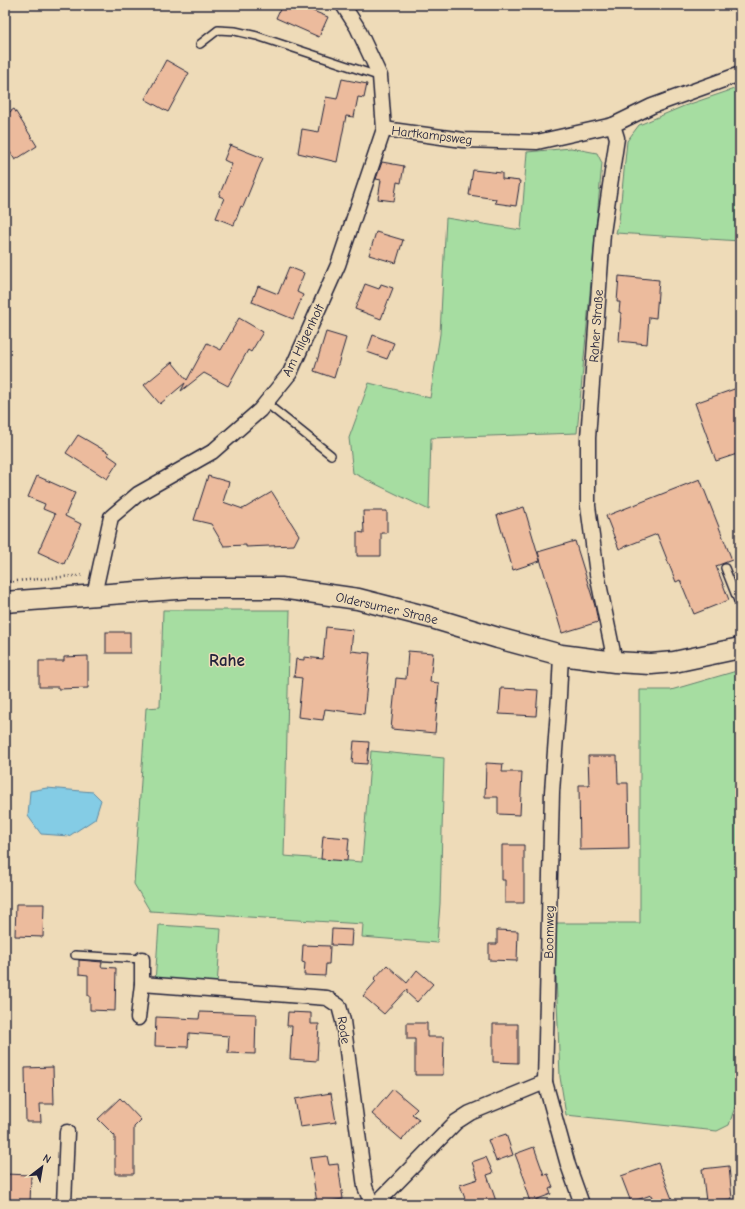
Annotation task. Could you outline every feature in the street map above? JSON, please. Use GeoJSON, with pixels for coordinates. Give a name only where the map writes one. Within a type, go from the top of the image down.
{"type":"FeatureCollection","features":[{"type":"Feature","properties":{"kind":"main road","name":"Oldersumer Straße"},"geometry":{"type":"LineString","coordinates":[[5,602],[190,588],[281,588],[358,599],[432,618],[561,655],[614,662],[651,664],[674,662],[740,648]]}},
{"type":"Feature","properties":{"kind":"street","name":"Hartkampsweg"},"geometry":{"type":"LineString","coordinates":[[343,5],[357,27],[380,76],[384,129],[463,140],[537,142],[613,125]]}},
{"type":"Feature","properties":{"kind":"street"},"geometry":{"type":"LineString","coordinates":[[613,125],[652,106],[740,74]]}},
{"type":"Feature","properties":{"kind":"street","name":"Raher Straße"},"geometry":{"type":"LineString","coordinates":[[613,125],[617,138],[603,233],[588,438],[588,506],[597,574],[614,662]]}},
{"type":"Feature","properties":{"kind":"street","name":"Am Hilgenholt"},"geometry":{"type":"LineString","coordinates":[[94,595],[111,517],[138,494],[212,452],[260,410],[290,373],[338,265],[384,129]]}},
{"type":"Feature","properties":{"kind":"street","name":"Boomweg"},"geometry":{"type":"LineString","coordinates":[[561,655],[552,792],[545,1082],[568,1164],[582,1204]]}},
{"type":"Feature","properties":{"kind":"street"},"geometry":{"type":"LineString","coordinates":[[138,1018],[142,984],[142,959]]}},
{"type":"Feature","properties":{"kind":"street","name":"Rode"},"geometry":{"type":"LineString","coordinates":[[142,984],[326,998],[340,1006],[365,1187],[372,1204]]}},
{"type":"Feature","properties":{"kind":"street"},"geometry":{"type":"LineString","coordinates":[[376,1204],[456,1122],[470,1113],[545,1082]]}},
{"type":"Feature","properties":{"kind":"street"},"geometry":{"type":"LineString","coordinates":[[64,1204],[66,1132]]}},
{"type":"Feature","properties":{"kind":"lane"},"geometry":{"type":"LineString","coordinates":[[200,44],[218,30],[235,31],[257,36],[380,76]]}},
{"type":"Feature","properties":{"kind":"lane"},"geometry":{"type":"LineString","coordinates":[[266,403],[331,455]]}},
{"type":"Feature","properties":{"kind":"lane"},"geometry":{"type":"LineString","coordinates":[[725,568],[740,606]]}},
{"type":"Feature","properties":{"kind":"lane"},"geometry":{"type":"LineString","coordinates":[[75,955],[142,959]]}},
{"type":"Feature","properties":{"kind":"path"},"geometry":{"type":"LineString","coordinates":[[5,582],[98,574]]}},
{"type":"Feature","properties":{"kind":"green space"},"geometry":{"type":"Polygon","coordinates":[[[740,87],[740,241],[616,233],[619,221],[627,141],[639,125],[684,106],[740,87]]]}},
{"type":"Feature","properties":{"kind":"green space"},"geometry":{"type":"Polygon","coordinates":[[[571,148],[597,153],[602,163],[577,433],[431,438],[429,510],[353,473],[349,438],[369,383],[430,398],[440,334],[446,218],[521,230],[527,152],[571,148]]]}},
{"type":"Feature","properties":{"kind":"green space"},"geometry":{"type":"Polygon","coordinates":[[[163,610],[290,610],[284,856],[362,862],[371,751],[444,758],[440,904],[437,943],[362,937],[363,924],[150,911],[134,884],[146,708],[160,707],[163,610]]]}},
{"type":"Feature","properties":{"kind":"green space"},"geometry":{"type":"Polygon","coordinates":[[[740,670],[740,1092],[729,1125],[717,1131],[566,1115],[560,1077],[554,923],[640,923],[640,690],[671,690],[740,670]]]}},
{"type":"Feature","properties":{"kind":"green space"},"geometry":{"type":"Polygon","coordinates":[[[159,925],[221,929],[217,986],[155,982],[159,925]]]}},
{"type":"Feature","properties":{"kind":"water"},"geometry":{"type":"Polygon","coordinates":[[[47,788],[93,792],[101,800],[95,819],[69,836],[41,834],[28,816],[30,791],[47,788]]]}},
{"type":"Feature","properties":{"kind":"building"},"geometry":{"type":"Polygon","coordinates":[[[282,5],[310,5],[308,9],[328,17],[319,37],[276,18],[282,5]]]}},
{"type":"Feature","properties":{"kind":"building"},"geometry":{"type":"Polygon","coordinates":[[[166,60],[189,73],[168,112],[145,99],[166,60]]]}},
{"type":"Feature","properties":{"kind":"building"},"geometry":{"type":"Polygon","coordinates":[[[342,79],[367,84],[364,98],[358,97],[354,117],[346,116],[337,162],[298,153],[302,129],[319,132],[326,97],[337,99],[342,79]]]}},
{"type":"Feature","properties":{"kind":"building"},"geometry":{"type":"Polygon","coordinates":[[[14,109],[37,146],[15,160],[5,144],[5,115],[14,109]]]}},
{"type":"Feature","properties":{"kind":"building"},"geometry":{"type":"Polygon","coordinates":[[[230,145],[263,158],[234,225],[216,218],[224,198],[219,196],[232,164],[224,160],[230,145]]]}},
{"type":"Feature","properties":{"kind":"building"},"geometry":{"type":"Polygon","coordinates":[[[382,162],[404,166],[401,183],[397,182],[394,201],[378,199],[381,180],[376,179],[382,162]]]}},
{"type":"Feature","properties":{"kind":"building"},"geometry":{"type":"Polygon","coordinates":[[[473,170],[502,173],[502,179],[520,181],[516,206],[495,203],[496,199],[469,195],[473,170]]]}},
{"type":"Feature","properties":{"kind":"building"},"geometry":{"type":"Polygon","coordinates":[[[376,232],[403,240],[396,263],[369,255],[376,232]]]}},
{"type":"Feature","properties":{"kind":"building"},"geometry":{"type":"Polygon","coordinates":[[[289,267],[304,273],[297,292],[303,295],[293,319],[252,302],[258,286],[278,294],[289,267]]]}},
{"type":"Feature","properties":{"kind":"building"},"geometry":{"type":"Polygon","coordinates":[[[619,276],[659,280],[656,318],[649,317],[647,344],[619,341],[621,313],[619,312],[620,302],[617,302],[619,276]]]}},
{"type":"Feature","properties":{"kind":"building"},"geometry":{"type":"Polygon","coordinates":[[[365,284],[379,289],[381,284],[393,288],[381,319],[355,309],[365,284]]]}},
{"type":"Feature","properties":{"kind":"building"},"geometry":{"type":"Polygon","coordinates":[[[239,318],[263,332],[251,352],[248,350],[228,386],[204,373],[181,391],[185,383],[160,404],[144,385],[172,362],[187,380],[207,343],[221,350],[239,318]]]}},
{"type":"Feature","properties":{"kind":"building"},"geometry":{"type":"Polygon","coordinates":[[[326,332],[346,338],[334,378],[314,371],[326,332]]]}},
{"type":"Feature","properties":{"kind":"building"},"geometry":{"type":"Polygon","coordinates":[[[373,335],[394,343],[387,359],[367,352],[373,335]]]}},
{"type":"Feature","properties":{"kind":"building"},"geometry":{"type":"Polygon","coordinates":[[[740,387],[740,453],[716,461],[695,403],[740,387]]]}},
{"type":"Feature","properties":{"kind":"building"},"geometry":{"type":"Polygon","coordinates":[[[78,435],[109,453],[108,455],[118,462],[107,479],[66,453],[78,435]]]}},
{"type":"Feature","properties":{"kind":"building"},"geometry":{"type":"Polygon","coordinates":[[[37,476],[75,493],[65,516],[81,524],[64,564],[38,552],[55,514],[43,509],[45,504],[28,497],[37,476]]]}},
{"type":"Feature","properties":{"kind":"building"},"geometry":{"type":"Polygon","coordinates":[[[208,476],[229,482],[223,502],[243,509],[272,492],[299,535],[294,545],[246,547],[246,545],[224,546],[211,524],[194,520],[208,476]]]}},
{"type":"Feature","properties":{"kind":"building"},"geometry":{"type":"Polygon","coordinates":[[[700,479],[732,560],[716,566],[729,600],[694,614],[680,580],[676,582],[657,534],[619,549],[606,516],[700,479]]]}},
{"type":"Feature","properties":{"kind":"building"},"geometry":{"type":"Polygon","coordinates":[[[524,507],[540,561],[513,570],[497,515],[524,507]]]}},
{"type":"Feature","properties":{"kind":"building"},"geometry":{"type":"Polygon","coordinates":[[[363,511],[387,511],[387,533],[381,533],[381,556],[357,556],[357,532],[364,533],[363,511]]]}},
{"type":"Feature","properties":{"kind":"building"},"geometry":{"type":"Polygon","coordinates":[[[575,541],[595,606],[598,622],[562,633],[538,552],[575,541]]]}},
{"type":"Feature","properties":{"kind":"building"},"geometry":{"type":"Polygon","coordinates":[[[326,627],[353,630],[351,651],[370,653],[364,714],[325,709],[323,720],[298,717],[302,678],[294,677],[296,659],[304,660],[304,657],[323,659],[326,627]]]}},
{"type":"Feature","properties":{"kind":"building"},"geometry":{"type":"Polygon","coordinates":[[[106,632],[130,632],[130,653],[106,653],[106,632]]]}},
{"type":"Feature","properties":{"kind":"building"},"geometry":{"type":"Polygon","coordinates":[[[408,651],[433,653],[430,682],[439,683],[435,733],[391,729],[396,678],[406,679],[408,651]]]}},
{"type":"Feature","properties":{"kind":"building"},"geometry":{"type":"Polygon","coordinates":[[[88,656],[88,688],[58,689],[58,687],[39,687],[39,661],[64,661],[64,657],[88,656]]]}},
{"type":"Feature","properties":{"kind":"building"},"geometry":{"type":"Polygon","coordinates":[[[501,688],[538,690],[536,716],[499,714],[501,688]]]}},
{"type":"Feature","properties":{"kind":"building"},"geometry":{"type":"Polygon","coordinates":[[[354,741],[369,742],[367,764],[352,763],[354,741]]]}},
{"type":"Feature","properties":{"kind":"building"},"geometry":{"type":"Polygon","coordinates":[[[588,756],[617,756],[618,783],[628,783],[629,849],[580,850],[579,785],[589,785],[588,756]]]}},
{"type":"Feature","properties":{"kind":"building"},"geometry":{"type":"Polygon","coordinates":[[[486,763],[503,764],[502,772],[522,772],[520,815],[498,814],[498,797],[485,797],[486,763]]]}},
{"type":"Feature","properties":{"kind":"building"},"geometry":{"type":"Polygon","coordinates":[[[323,836],[349,838],[347,861],[321,859],[323,836]]]}},
{"type":"Feature","properties":{"kind":"building"},"geometry":{"type":"Polygon","coordinates":[[[502,845],[524,845],[524,903],[505,903],[505,880],[502,880],[502,845]]]}},
{"type":"Feature","properties":{"kind":"building"},"geometry":{"type":"Polygon","coordinates":[[[16,904],[44,904],[43,937],[15,936],[16,904]]]}},
{"type":"Feature","properties":{"kind":"building"},"geometry":{"type":"Polygon","coordinates":[[[332,929],[352,930],[351,946],[331,945],[332,929]]]}},
{"type":"Feature","properties":{"kind":"building"},"geometry":{"type":"Polygon","coordinates":[[[497,930],[518,931],[517,961],[489,960],[489,944],[497,944],[497,930]]]}},
{"type":"Feature","properties":{"kind":"building"},"geometry":{"type":"Polygon","coordinates":[[[303,945],[330,946],[329,964],[326,964],[325,976],[304,975],[305,963],[302,962],[303,945]]]}},
{"type":"Feature","properties":{"kind":"building"},"geometry":{"type":"Polygon","coordinates":[[[79,960],[102,962],[101,967],[116,968],[115,1011],[90,1010],[88,975],[79,974],[79,960]]]}},
{"type":"Feature","properties":{"kind":"building"},"geometry":{"type":"Polygon","coordinates":[[[387,965],[407,983],[417,970],[433,984],[417,1002],[407,993],[407,989],[384,1014],[363,996],[376,981],[374,979],[387,965]]]}},
{"type":"Feature","properties":{"kind":"building"},"geometry":{"type":"Polygon","coordinates":[[[200,1012],[256,1014],[255,1054],[228,1053],[229,1036],[189,1033],[188,1047],[155,1046],[156,1017],[199,1019],[200,1012]]]}},
{"type":"Feature","properties":{"kind":"building"},"geometry":{"type":"Polygon","coordinates":[[[288,1012],[311,1013],[311,1024],[319,1024],[317,1061],[290,1059],[292,1026],[287,1026],[288,1012]]]}},
{"type":"Feature","properties":{"kind":"building"},"geometry":{"type":"Polygon","coordinates":[[[407,1023],[427,1023],[427,1037],[444,1037],[443,1075],[415,1075],[415,1039],[407,1039],[407,1023]]]}},
{"type":"Feature","properties":{"kind":"building"},"geometry":{"type":"Polygon","coordinates":[[[493,1024],[518,1024],[518,1063],[493,1062],[493,1024]]]}},
{"type":"Feature","properties":{"kind":"building"},"geometry":{"type":"Polygon","coordinates":[[[53,1067],[54,1104],[40,1104],[41,1122],[26,1122],[25,1068],[53,1067]]]}},
{"type":"Feature","properties":{"kind":"building"},"geometry":{"type":"Polygon","coordinates":[[[393,1089],[417,1109],[412,1114],[419,1119],[402,1140],[372,1114],[393,1089]]]}},
{"type":"Feature","properties":{"kind":"building"},"geometry":{"type":"Polygon","coordinates":[[[331,1093],[336,1122],[300,1127],[295,1099],[331,1093]]]}},
{"type":"Feature","properties":{"kind":"building"},"geometry":{"type":"Polygon","coordinates":[[[120,1098],[141,1120],[134,1127],[134,1174],[115,1174],[115,1136],[98,1119],[120,1098]]]}},
{"type":"Feature","properties":{"kind":"building"},"geometry":{"type":"Polygon","coordinates":[[[506,1134],[513,1155],[496,1161],[488,1140],[506,1134]]]}},
{"type":"Feature","properties":{"kind":"building"},"geometry":{"type":"Polygon","coordinates":[[[534,1147],[544,1175],[548,1174],[553,1187],[549,1189],[551,1194],[530,1202],[524,1184],[526,1183],[515,1154],[534,1147]]]}},
{"type":"Feature","properties":{"kind":"building"},"geometry":{"type":"Polygon","coordinates":[[[327,1156],[329,1165],[338,1164],[343,1199],[317,1203],[310,1158],[327,1156]]]}},
{"type":"Feature","properties":{"kind":"building"},"geometry":{"type":"Polygon","coordinates":[[[486,1157],[493,1173],[487,1175],[497,1204],[467,1204],[460,1185],[478,1179],[472,1162],[486,1157]]]}},
{"type":"Feature","properties":{"kind":"building"},"geometry":{"type":"Polygon","coordinates":[[[658,1163],[674,1204],[655,1204],[651,1195],[631,1202],[621,1176],[658,1163]]]}},
{"type":"Feature","properties":{"kind":"building"},"geometry":{"type":"Polygon","coordinates":[[[729,1166],[732,1199],[706,1201],[702,1169],[729,1166]]]}},
{"type":"Feature","properties":{"kind":"building"},"geometry":{"type":"Polygon","coordinates":[[[5,1174],[31,1175],[30,1204],[5,1204],[5,1174]]]}},
{"type":"Feature","properties":{"kind":"district","name":"Rahe"},"geometry":{"type":"Point","coordinates":[227,660]}}]}
